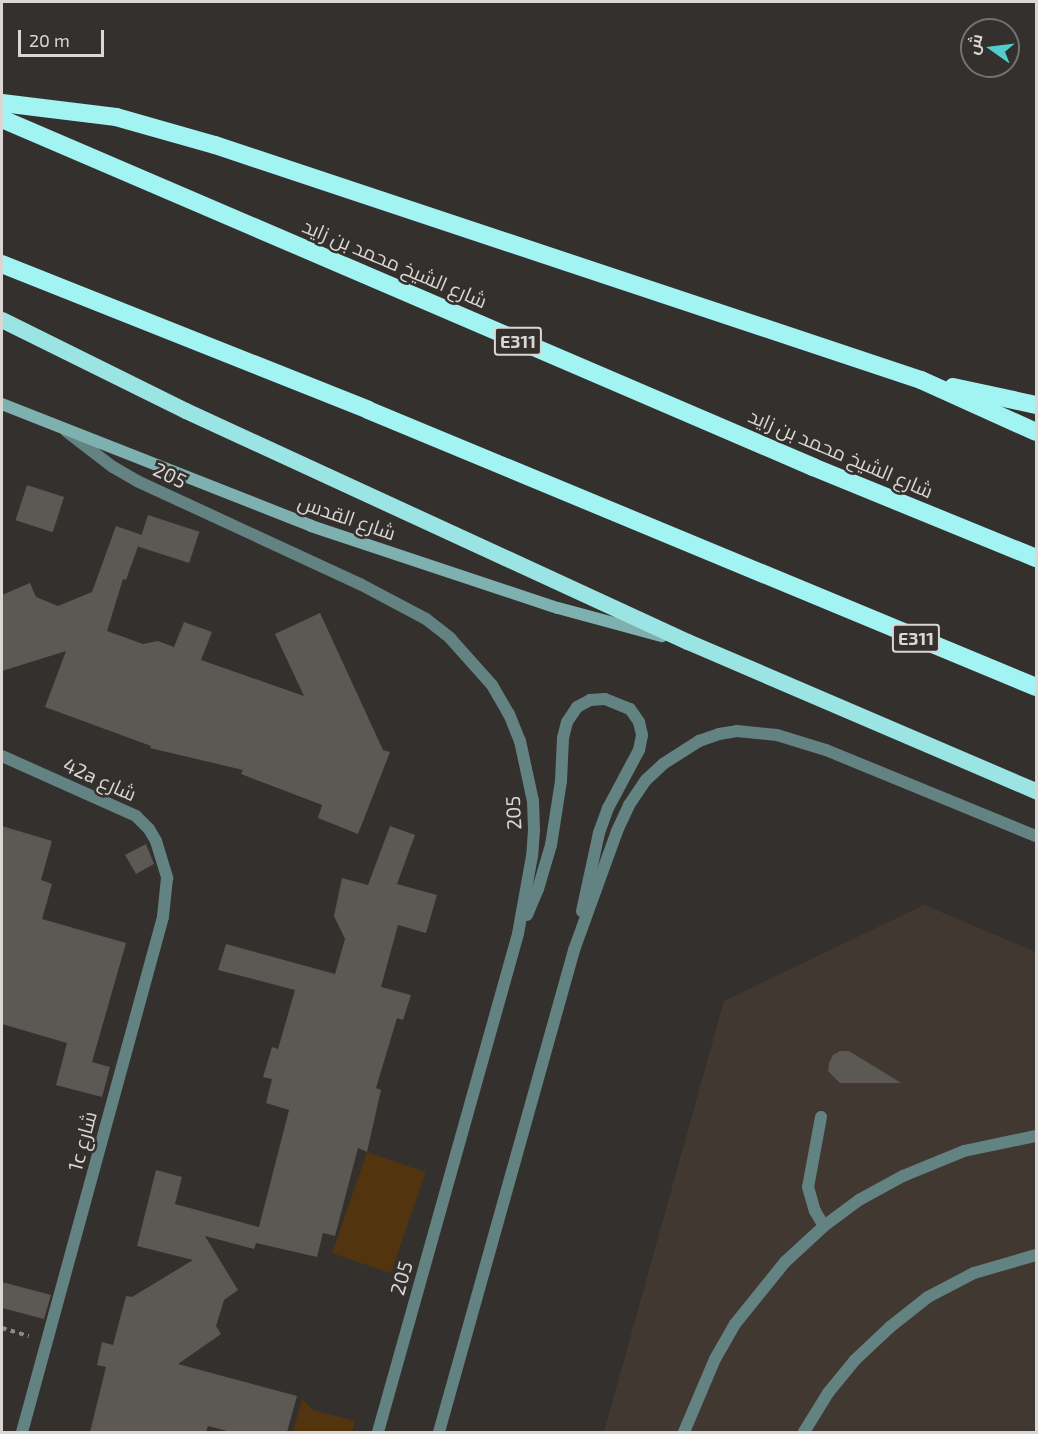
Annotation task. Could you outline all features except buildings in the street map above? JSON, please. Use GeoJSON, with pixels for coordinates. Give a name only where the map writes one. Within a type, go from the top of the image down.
{"type":"FeatureCollection","features":[{"type":"Feature","properties":{"kind":"highway"},"geometry":{"type":"LineString","coordinates":[[2,104],[65,109],[166,129],[921,380],[1036,432]]}},
{"type":"Feature","properties":{"kind":"highway","name":"شارع الشيخ محمد بن زايد"},"geometry":{"type":"LineString","coordinates":[[2,119],[813,467],[1036,558]]}},
{"type":"Feature","properties":{"kind":"highway","name":"E311"},"geometry":{"type":"LineString","coordinates":[[2,264],[357,406],[1036,687]]}},
{"type":"Feature","properties":{"kind":"highway"},"geometry":{"type":"LineString","coordinates":[[2,320],[186,411],[688,642],[1036,791]]}},
{"type":"Feature","properties":{"kind":"highway"},"geometry":{"type":"LineString","coordinates":[[921,380],[1036,405]]}},
{"type":"Feature","properties":{"kind":"main road","name":"شارع القدس"},"geometry":{"type":"LineString","coordinates":[[2,404],[311,526],[558,608],[688,642]]}},
{"type":"Feature","properties":{"kind":"street","name":"205"},"geometry":{"type":"LineString","coordinates":[[63,428],[113,467],[137,481],[394,600],[426,619],[472,661],[492,685],[510,714],[528,770],[533,801],[533,838],[518,934],[378,1432]]}},
{"type":"Feature","properties":{"kind":"street"},"geometry":{"type":"LineString","coordinates":[[440,1432],[574,950],[598,833],[608,808],[632,766],[642,735],[639,722],[630,709],[618,702],[605,699],[590,700],[577,707],[567,722],[563,738],[558,809],[551,845],[538,890],[518,934]]}},
{"type":"Feature","properties":{"kind":"street"},"geometry":{"type":"LineString","coordinates":[[574,950],[606,860],[629,805],[646,780],[663,764],[699,741],[737,730],[755,731],[797,740],[1036,836]]}},
{"type":"Feature","properties":{"kind":"street","name":"42a شارع"},"geometry":{"type":"LineString","coordinates":[[2,756],[136,816],[149,829],[163,858]]}},
{"type":"Feature","properties":{"kind":"street","name":"1c شارع"},"geometry":{"type":"LineString","coordinates":[[22,1432],[163,917],[167,878],[163,858]]}},
{"type":"Feature","properties":{"kind":"street"},"geometry":{"type":"LineString","coordinates":[[821,1117],[808,1187],[815,1211],[824,1226]]}},
{"type":"Feature","properties":{"kind":"street"},"geometry":{"type":"LineString","coordinates":[[684,1432],[702,1386],[735,1324],[785,1262],[824,1226],[859,1200],[903,1176],[964,1151],[1036,1136]]}},
{"type":"Feature","properties":{"kind":"street"},"geometry":{"type":"LineString","coordinates":[[804,1432],[828,1393],[855,1360],[890,1327],[928,1297],[974,1273],[1036,1255]]}},
{"type":"Feature","properties":{"kind":"path"},"geometry":{"type":"LineString","coordinates":[[2,1328],[47,1341]]}},
{"type":"Feature","properties":{"kind":"shaded area"},"geometry":{"type":"Polygon","coordinates":[[[924,905],[1036,952],[1036,1432],[604,1432],[724,1001],[924,905]]]}},
{"type":"Feature","properties":{"kind":"shaded area"},"geometry":{"type":"Polygon","coordinates":[[[367,1152],[426,1172],[391,1273],[332,1253],[367,1152]]]}},
{"type":"Feature","properties":{"kind":"shaded area"},"geometry":{"type":"Polygon","coordinates":[[[302,1399],[313,1410],[355,1421],[352,1432],[293,1432],[302,1399]]]}}]}
